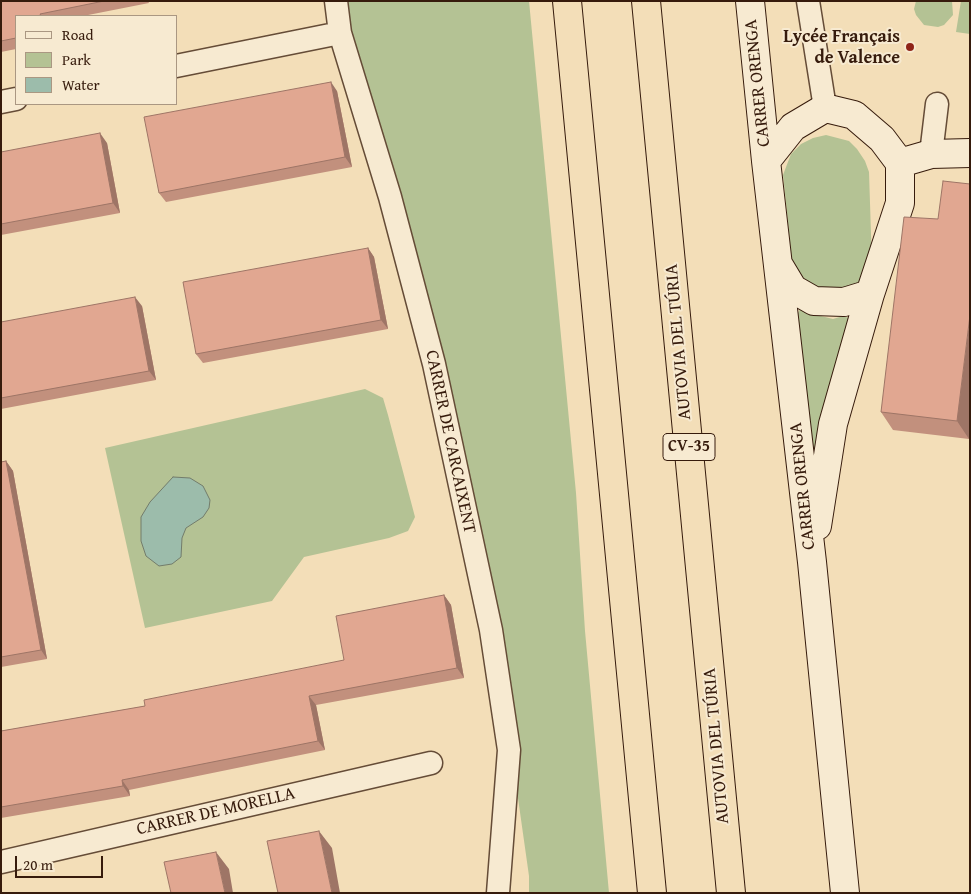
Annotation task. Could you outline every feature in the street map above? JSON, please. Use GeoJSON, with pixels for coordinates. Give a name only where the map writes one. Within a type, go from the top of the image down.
{"type":"FeatureCollection","features":[{"type":"Feature","properties":{"kind":"highway"},"geometry":{"type":"LineString","coordinates":[[567,1],[652,893]]}},
{"type":"Feature","properties":{"kind":"highway","name":"AUTOVIA DEL TÚRIA"},"geometry":{"type":"LineString","coordinates":[[646,1],[731,893]]}},
{"type":"Feature","properties":{"kind":"street","name":"CARRER DE CARCAIXENT"},"geometry":{"type":"LineString","coordinates":[[336,1],[340,33],[390,197],[434,364],[491,630],[509,750],[498,889]]}},
{"type":"Feature","properties":{"kind":"street","name":"CARRER ORENGA"},"geometry":{"type":"LineString","coordinates":[[750,1],[766,162],[812,562]]}},
{"type":"Feature","properties":{"kind":"street"},"geometry":{"type":"LineString","coordinates":[[808,1],[825,108]]}},
{"type":"Feature","properties":{"kind":"street"},"geometry":{"type":"LineString","coordinates":[[178,66],[340,33]]}},
{"type":"Feature","properties":{"kind":"street"},"geometry":{"type":"LineString","coordinates":[[1,102],[15,98]]}},
{"type":"Feature","properties":{"kind":"street"},"geometry":{"type":"LineString","coordinates":[[930,154],[937,104]]}},
{"type":"Feature","properties":{"kind":"street"},"geometry":{"type":"LineString","coordinates":[[766,162],[793,127],[825,108],[854,115],[882,139],[900,163],[930,154],[970,153]]}},
{"type":"Feature","properties":{"kind":"street","name":"CARRER ORENGA"},"geometry":{"type":"LineString","coordinates":[[812,562],[834,424],[870,294],[900,203],[900,163]]}},
{"type":"Feature","properties":{"kind":"street"},"geometry":{"type":"LineString","coordinates":[[778,264],[793,289],[814,301],[844,302],[870,294]]}},
{"type":"Feature","properties":{"kind":"street"},"geometry":{"type":"LineString","coordinates":[[812,562],[845,893]]}},
{"type":"Feature","properties":{"kind":"street","name":"CARRER DE MORELLA"},"geometry":{"type":"LineString","coordinates":[[1,862],[431,763]]}},
{"type":"Feature","properties":{"kind":"green space"},"geometry":{"type":"Polygon","coordinates":[[[332,1],[529,1],[576,493],[585,631],[609,893],[529,893],[529,876],[503,692],[437,407],[332,1]]]}},
{"type":"Feature","properties":{"kind":"green space"},"geometry":{"type":"Polygon","coordinates":[[[916,1],[952,1],[953,15],[944,25],[938,27],[924,25],[914,9],[916,1]]]}},
{"type":"Feature","properties":{"kind":"green space"},"geometry":{"type":"Polygon","coordinates":[[[961,1],[970,1],[970,34],[956,32],[961,1]]]}},
{"type":"Feature","properties":{"kind":"green space"},"geometry":{"type":"Polygon","coordinates":[[[826,135],[849,141],[865,161],[869,172],[872,265],[865,280],[848,291],[813,288],[793,271],[783,175],[791,154],[801,144],[813,138],[826,135]]]}},
{"type":"Feature","properties":{"kind":"green space"},"geometry":{"type":"Polygon","coordinates":[[[800,309],[833,319],[843,316],[852,319],[815,479],[798,313],[800,309]]]}},
{"type":"Feature","properties":{"kind":"green space"},"geometry":{"type":"Polygon","coordinates":[[[365,389],[383,398],[415,517],[408,531],[389,538],[304,557],[272,601],[145,628],[105,448],[365,389]]]}},
{"type":"Feature","properties":{"kind":"water"},"geometry":{"type":"Polygon","coordinates":[[[173,477],[190,478],[203,486],[210,500],[209,508],[203,517],[186,528],[182,538],[181,557],[172,564],[159,566],[146,556],[141,541],[141,517],[150,502],[173,477]]]}},
{"type":"Feature","properties":{"kind":"building"},"geometry":{"type":"Polygon","coordinates":[[[1,1],[104,1],[40,15],[15,15],[15,38],[1,41],[1,1]]]}},
{"type":"Feature","properties":{"kind":"building"},"geometry":{"type":"Polygon","coordinates":[[[331,82],[345,157],[159,193],[144,117],[331,82]]]}},
{"type":"Feature","properties":{"kind":"building"},"geometry":{"type":"Polygon","coordinates":[[[100,133],[113,203],[1,224],[1,152],[100,133]]]}},
{"type":"Feature","properties":{"kind":"building"},"geometry":{"type":"Polygon","coordinates":[[[943,181],[970,184],[970,315],[957,421],[881,412],[904,217],[938,219],[943,181]]]}},
{"type":"Feature","properties":{"kind":"building"},"geometry":{"type":"Polygon","coordinates":[[[368,248],[381,320],[196,354],[183,282],[368,248]]]}},
{"type":"Feature","properties":{"kind":"building"},"geometry":{"type":"Polygon","coordinates":[[[135,297],[149,371],[1,398],[1,322],[135,297]]]}},
{"type":"Feature","properties":{"kind":"building"},"geometry":{"type":"Polygon","coordinates":[[[6,461],[41,650],[1,657],[1,462],[6,461]]]}},
{"type":"Feature","properties":{"kind":"building"},"geometry":{"type":"Polygon","coordinates":[[[444,595],[457,668],[309,696],[318,741],[122,780],[123,786],[1,807],[1,731],[145,706],[144,700],[344,660],[336,616],[444,595]]]}},
{"type":"Feature","properties":{"kind":"building"},"geometry":{"type":"Polygon","coordinates":[[[319,831],[332,893],[278,893],[267,841],[319,831]]]}},
{"type":"Feature","properties":{"kind":"building"},"geometry":{"type":"Polygon","coordinates":[[[216,852],[225,893],[171,893],[164,862],[216,852]]]}},
{"type":"Feature","properties":{"kind":"place","name":"Lycée Français de Valence"},"geometry":{"type":"Point","coordinates":[910,47]}}]}
